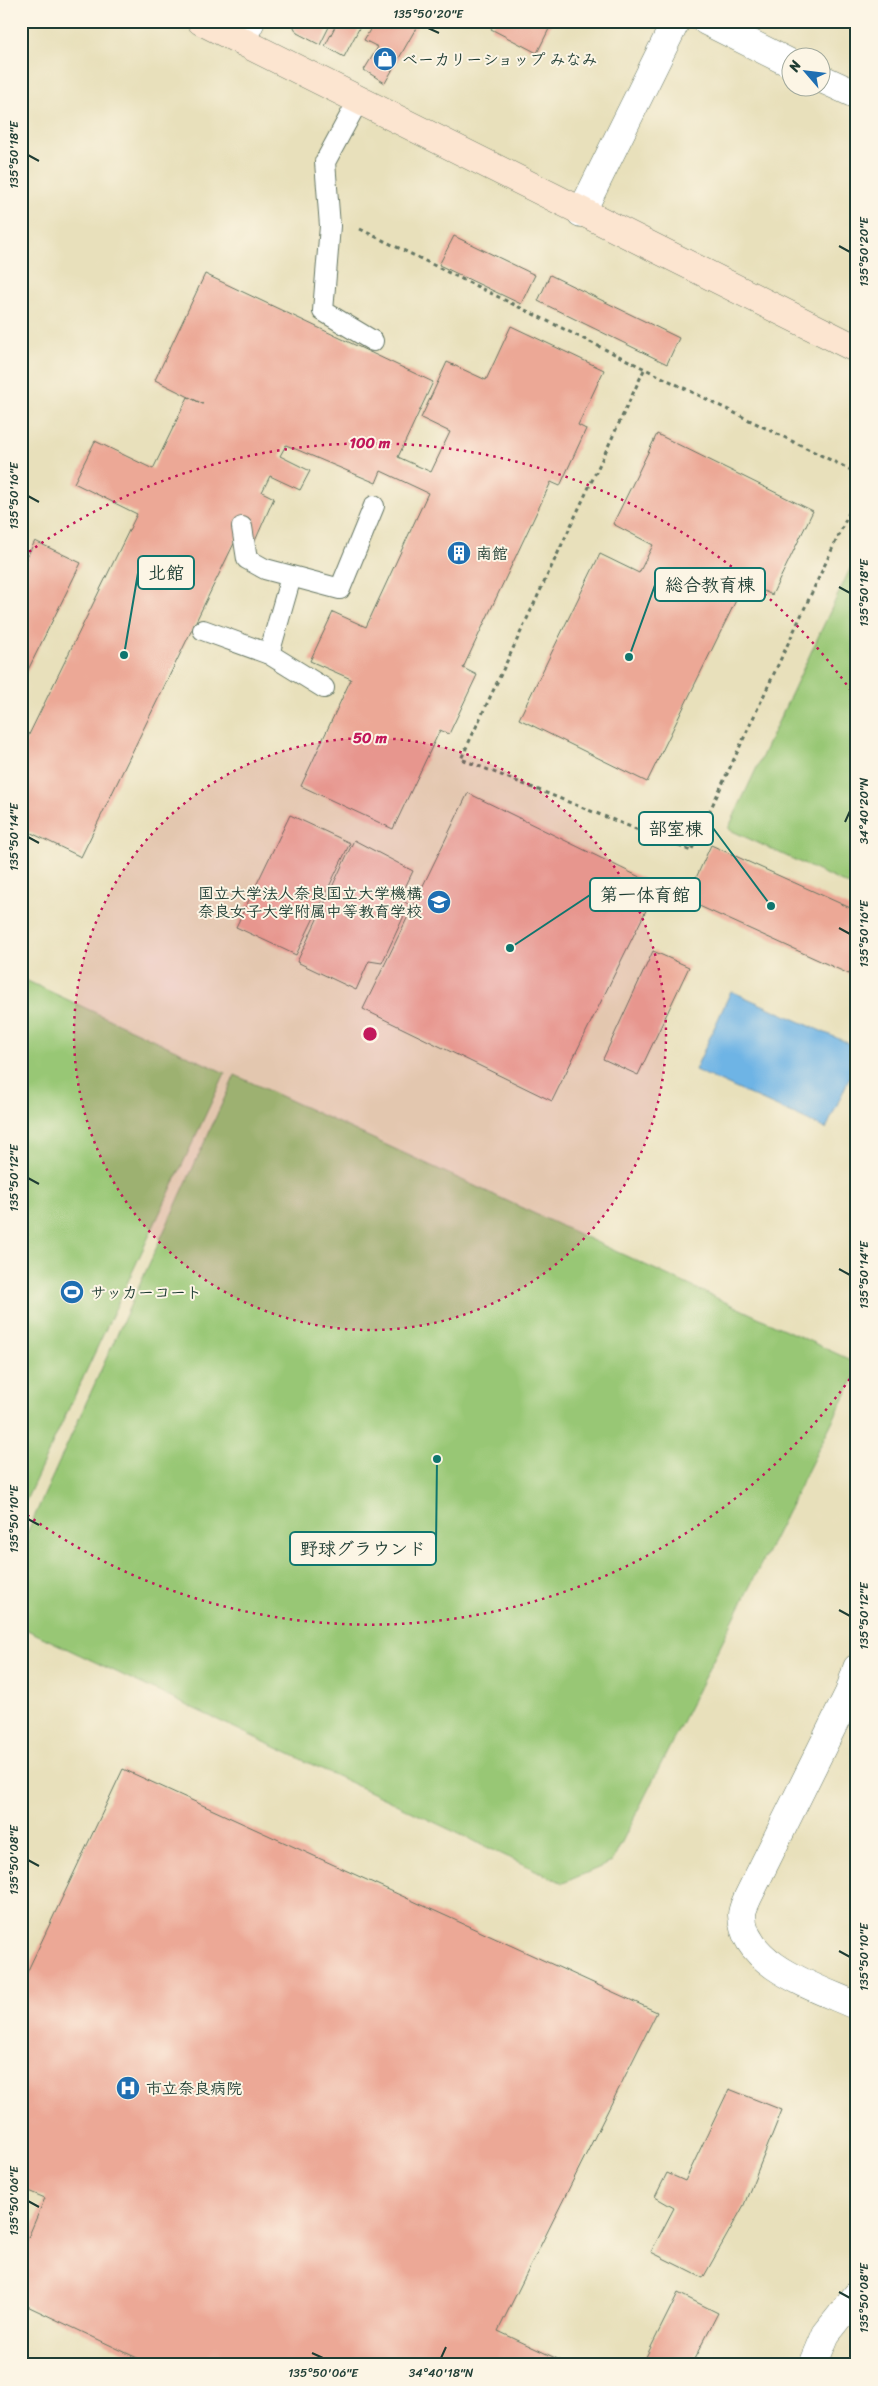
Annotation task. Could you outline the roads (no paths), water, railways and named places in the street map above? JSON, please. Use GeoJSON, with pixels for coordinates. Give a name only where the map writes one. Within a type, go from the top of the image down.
{"type":"FeatureCollection","features":[{"type":"Feature","properties":{"kind":"street"},"geometry":{"type":"LineString","coordinates":[[201,21],[246,31],[358,101],[857,349]]}},
{"type":"Feature","properties":{"kind":"street"},"geometry":{"type":"LineString","coordinates":[[582,213],[676,21]]}},
{"type":"Feature","properties":{"kind":"street"},"geometry":{"type":"LineString","coordinates":[[706,21],[780,58]]}},
{"type":"Feature","properties":{"kind":"street"},"geometry":{"type":"LineString","coordinates":[[830,83],[857,95]]}},
{"type":"Feature","properties":{"kind":"street"},"geometry":{"type":"LineString","coordinates":[[857,1668],[849,1693],[748,1897],[742,1914],[745,1933],[756,1953],[776,1968],[857,2006]]}},
{"type":"Feature","properties":{"kind":"street"},"geometry":{"type":"LineString","coordinates":[[813,2365],[826,2334],[857,2295]]}},
{"type":"Feature","properties":{"kind":"lane"},"geometry":{"type":"LineString","coordinates":[[358,101],[325,162],[330,226],[322,311],[373,341]]}},
{"type":"Feature","properties":{"kind":"lane"},"geometry":{"type":"LineString","coordinates":[[242,527],[247,559],[265,569],[340,589],[374,506]]}},
{"type":"Feature","properties":{"kind":"lane"},"geometry":{"type":"LineString","coordinates":[[269,654],[291,577]]}},
{"type":"Feature","properties":{"kind":"lane"},"geometry":{"type":"LineString","coordinates":[[203,630],[269,654],[324,688]]}},
{"type":"Feature","properties":{"kind":"water"},"geometry":{"type":"Polygon","coordinates":[[[731,991],[857,1047],[857,1061],[826,1129],[695,1070],[731,991]]]}},
{"type":"Feature","properties":{"kind":"place","name":"ベーカリーショップ みなみ"},"geometry":{"type":"Point","coordinates":[385,59]}},
{"type":"Feature","properties":{"kind":"place","name":"南館"},"geometry":{"type":"Point","coordinates":[459,553]}},
{"type":"Feature","properties":{"kind":"place","name":"北館"},"geometry":{"type":"Point","coordinates":[124,655]}},
{"type":"Feature","properties":{"kind":"place","name":"総合教育棟"},"geometry":{"type":"Point","coordinates":[629,657]}},
{"type":"Feature","properties":{"kind":"place","name":"国立大学法人奈良国立大学機構 奈良女子大学附属中等教育学校"},"geometry":{"type":"Point","coordinates":[439,902]}},
{"type":"Feature","properties":{"kind":"place","name":"部室棟"},"geometry":{"type":"Point","coordinates":[771,906]}},
{"type":"Feature","properties":{"kind":"place","name":"第一体育館"},"geometry":{"type":"Point","coordinates":[510,948]}},
{"type":"Feature","properties":{"kind":"place","name":"サッカーコート"},"geometry":{"type":"Point","coordinates":[72,1292]}},
{"type":"Feature","properties":{"kind":"place","name":"野球グラウンド"},"geometry":{"type":"Point","coordinates":[437,1459]}},
{"type":"Feature","properties":{"kind":"place","name":"市立奈良病院"},"geometry":{"type":"Point","coordinates":[128,2088]}}]}
